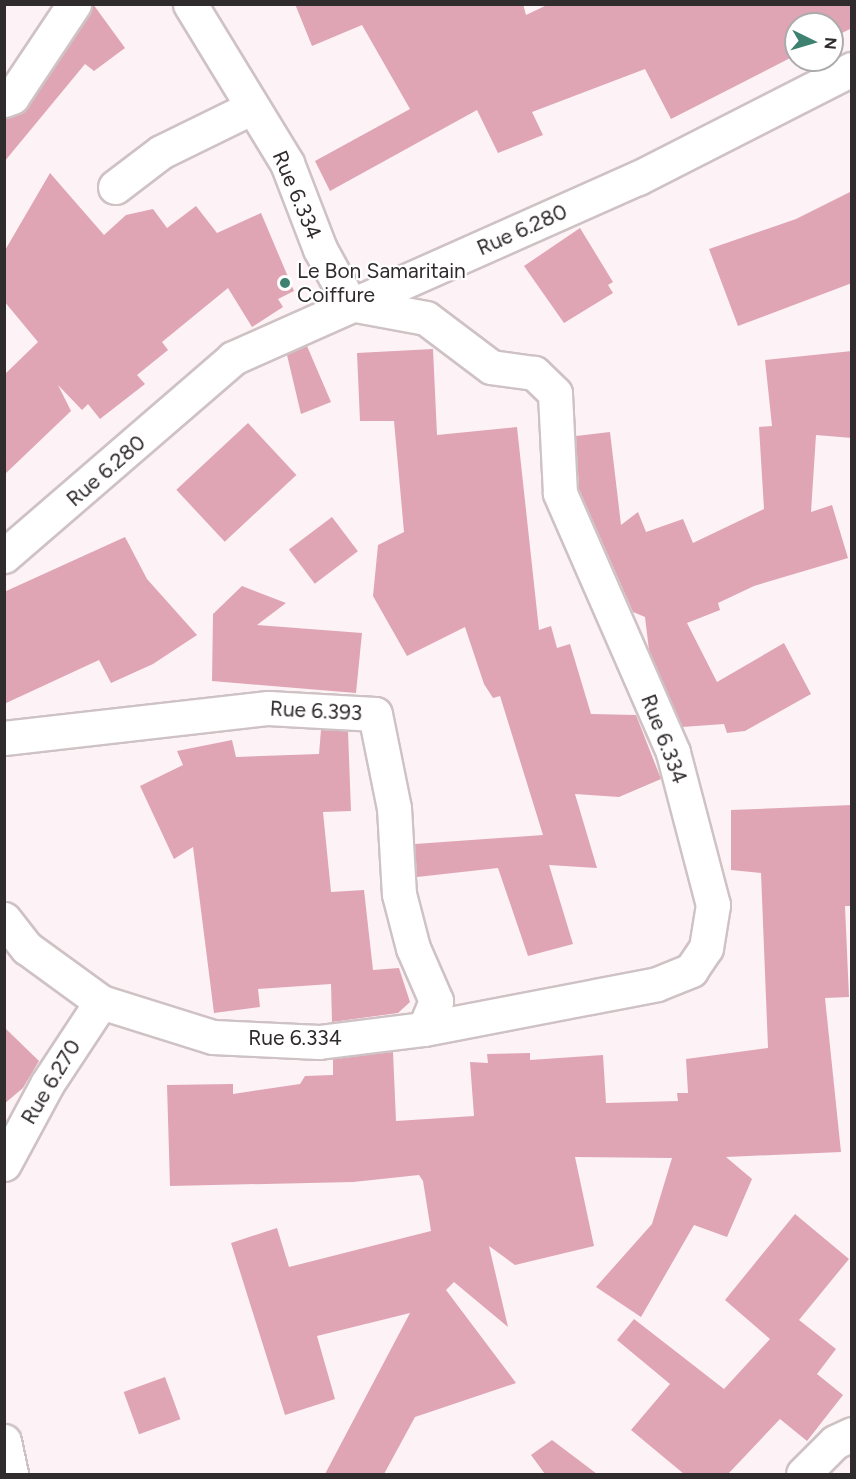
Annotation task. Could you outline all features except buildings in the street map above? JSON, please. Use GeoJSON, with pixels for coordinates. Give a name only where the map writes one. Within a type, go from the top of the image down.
{"type":"FeatureCollection","features":[{"type":"Feature","properties":{"kind":"street"},"geometry":{"type":"LineString","coordinates":[[4,100],[12,97],[74,4]]}},
{"type":"Feature","properties":{"kind":"street","name":"Rue 6.334"},"geometry":{"type":"LineString","coordinates":[[4,919],[27,948],[101,1002],[213,1037],[319,1042],[424,1029],[657,984],[682,973],[706,948],[713,905],[673,752],[560,493],[555,393],[534,373],[491,368],[426,318],[350,304],[320,249],[287,163],[251,108],[190,4]]}},
{"type":"Feature","properties":{"kind":"street","name":"Rue 6.280"},"geometry":{"type":"LineString","coordinates":[[4,556],[233,358],[350,304],[638,178],[852,69]]}},
{"type":"Feature","properties":{"kind":"street"},"geometry":{"type":"LineString","coordinates":[[115,187],[161,152],[251,108]]}},
{"type":"Feature","properties":{"kind":"street","name":"Rue 6.393"},"geometry":{"type":"LineString","coordinates":[[4,738],[268,708],[375,714],[394,808],[399,894],[413,948],[436,1001],[424,1029]]}},
{"type":"Feature","properties":{"kind":"street","name":"Rue 6.270"},"geometry":{"type":"LineString","coordinates":[[4,1164],[47,1084],[101,1002]]}},
{"type":"Feature","properties":{"kind":"street"},"geometry":{"type":"LineString","coordinates":[[803,1474],[835,1442],[852,1434]]}},
{"type":"Feature","properties":{"kind":"street"},"geometry":{"type":"LineString","coordinates":[[4,1441],[11,1474]]}},
{"type":"Feature","properties":{"kind":"place","name":"Le Bon Samaritain Coiffure"},"geometry":{"type":"Point","coordinates":[285,283]}}]}
